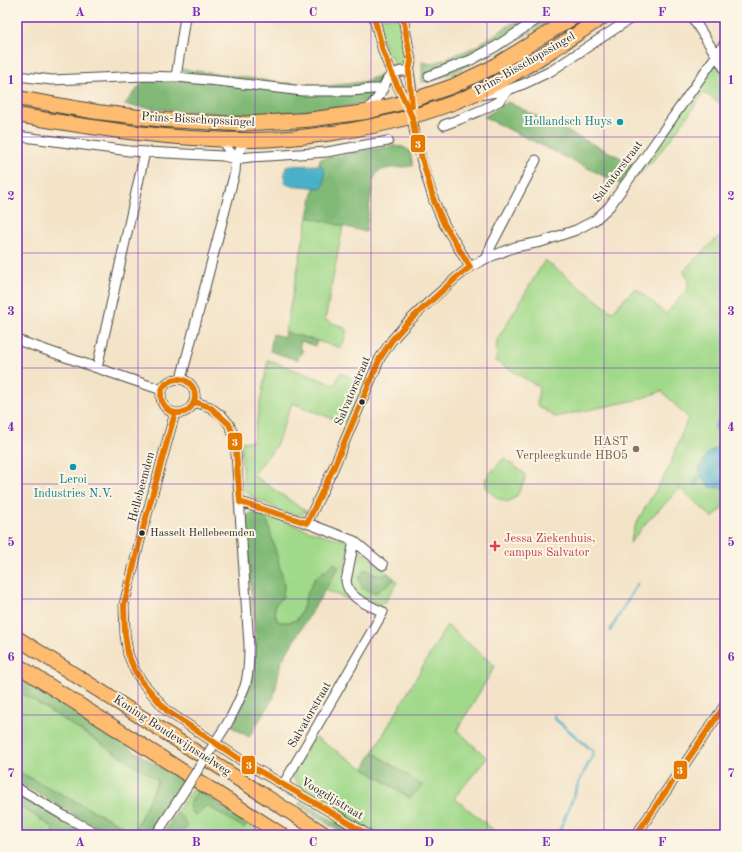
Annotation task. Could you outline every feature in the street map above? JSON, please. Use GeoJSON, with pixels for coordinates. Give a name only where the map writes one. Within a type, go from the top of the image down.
{"type":"FeatureCollection","features":[{"type":"Feature","properties":{"kind":"highway","name":"Prins-Bisschopssingel"},"geometry":{"type":"LineString","coordinates":[[17,98],[97,112],[166,120],[236,124],[306,120],[366,112],[409,101],[453,86],[491,68],[574,17]]}},
{"type":"Feature","properties":{"kind":"highway","name":"Prins-Bisschopssingel"},"geometry":{"type":"LineString","coordinates":[[17,115],[134,133],[187,138],[247,140],[304,137],[363,129],[390,123],[437,109],[495,84],[602,17]]}},
{"type":"Feature","properties":{"kind":"highway","name":"Koning Boudewijnsnelweg"},"geometry":{"type":"LineString","coordinates":[[17,638],[326,835]]}},
{"type":"Feature","properties":{"kind":"highway","name":"Koning Boudewijnsnelweg"},"geometry":{"type":"LineString","coordinates":[[17,665],[282,835]]}},
{"type":"Feature","properties":{"kind":"street"},"geometry":{"type":"LineString","coordinates":[[176,77],[185,17]]}},
{"type":"Feature","properties":{"kind":"street"},"geometry":{"type":"LineString","coordinates":[[374,17],[383,51],[392,74],[409,101]]}},
{"type":"Feature","properties":{"kind":"street"},"geometry":{"type":"LineString","coordinates":[[404,17],[412,61],[409,71],[409,101],[415,134],[434,201],[444,224],[470,267]]}},
{"type":"Feature","properties":{"kind":"street"},"geometry":{"type":"LineString","coordinates":[[429,76],[471,60],[495,47],[541,17]]}},
{"type":"Feature","properties":{"kind":"street","name":"Prins-Bisschopssingel"},"geometry":{"type":"LineString","coordinates":[[467,97],[508,90],[551,71],[633,17]]}},
{"type":"Feature","properties":{"kind":"street"},"geometry":{"type":"LineString","coordinates":[[692,17],[725,69]]}},
{"type":"Feature","properties":{"kind":"street","name":"Salvatorstraat"},"geometry":{"type":"LineString","coordinates":[[307,523],[333,470],[380,358],[392,340],[407,323],[451,282],[470,267],[487,258],[515,247],[542,242],[562,236],[595,220],[608,208],[626,184],[725,43]]}},
{"type":"Feature","properties":{"kind":"street"},"geometry":{"type":"LineString","coordinates":[[366,112],[379,96],[392,74],[409,71]]}},
{"type":"Feature","properties":{"kind":"street"},"geometry":{"type":"LineString","coordinates":[[17,76],[52,80],[144,76],[176,77],[303,91],[351,91],[372,88],[383,89]]}},
{"type":"Feature","properties":{"kind":"street","name":"Prins-Bisschopssingel"},"geometry":{"type":"LineString","coordinates":[[444,125],[499,101],[508,90]]}},
{"type":"Feature","properties":{"kind":"street"},"geometry":{"type":"LineString","coordinates":[[17,136],[115,149],[223,156],[236,159],[327,152],[388,142]]}},
{"type":"Feature","properties":{"kind":"street","name":"Prins-Bisschopssingel"},"geometry":{"type":"LineString","coordinates":[[218,139],[227,147],[236,159],[242,146],[247,140]]}},
{"type":"Feature","properties":{"kind":"street"},"geometry":{"type":"LineString","coordinates":[[97,368],[145,152]]}},
{"type":"Feature","properties":{"kind":"street"},"geometry":{"type":"LineString","coordinates":[[181,379],[235,172],[236,159]]}},
{"type":"Feature","properties":{"kind":"street"},"geometry":{"type":"LineString","coordinates":[[487,258],[491,246],[536,160]]}},
{"type":"Feature","properties":{"kind":"street"},"geometry":{"type":"LineString","coordinates":[[17,340],[162,390]]}},
{"type":"Feature","properties":{"kind":"street"},"geometry":{"type":"LineString","coordinates":[[181,379],[188,382],[193,388],[196,395],[195,402],[187,411],[183,413],[175,413],[168,410],[163,405],[161,397],[162,390],[170,381],[181,379]]}},
{"type":"Feature","properties":{"kind":"street"},"geometry":{"type":"LineString","coordinates":[[156,835],[227,724],[239,702],[248,673],[249,645],[235,439],[229,424],[210,407],[195,402]]}},
{"type":"Feature","properties":{"kind":"street","name":"Hellebeemden"},"geometry":{"type":"LineString","coordinates":[[175,413],[124,605],[125,634],[128,654],[135,671],[143,683],[167,710],[247,764],[283,785]]}},
{"type":"Feature","properties":{"kind":"street"},"geometry":{"type":"LineString","coordinates":[[240,502],[307,523],[354,540],[383,565]]}},
{"type":"Feature","properties":{"kind":"street","name":"Salvatorstraat"},"geometry":{"type":"LineString","coordinates":[[283,785],[383,612],[358,599],[352,594],[346,585],[354,540]]}},
{"type":"Feature","properties":{"kind":"street"},"geometry":{"type":"LineString","coordinates":[[636,835],[725,705]]}},
{"type":"Feature","properties":{"kind":"street","name":"Voogdijstraat"},"geometry":{"type":"LineString","coordinates":[[283,785],[368,835]]}},
{"type":"Feature","properties":{"kind":"street"},"geometry":{"type":"LineString","coordinates":[[17,788],[100,835]]}},
{"type":"Feature","properties":{"kind":"green space"},"geometry":{"type":"Polygon","coordinates":[[[377,17],[399,17],[408,54],[407,67],[395,70],[391,56],[386,54],[377,17]]]}},
{"type":"Feature","properties":{"kind":"green space"},"geometry":{"type":"Polygon","coordinates":[[[522,17],[557,17],[521,38],[454,72],[437,79],[422,82],[422,62],[432,64],[475,47],[522,17]]]}},
{"type":"Feature","properties":{"kind":"green space"},"geometry":{"type":"Polygon","coordinates":[[[712,66],[718,66],[725,76],[725,108],[723,105],[704,93],[680,127],[653,160],[633,180],[712,66]]]}},
{"type":"Feature","properties":{"kind":"green space"},"geometry":{"type":"Polygon","coordinates":[[[182,69],[285,83],[328,86],[362,82],[384,74],[380,87],[371,98],[358,104],[342,107],[287,112],[236,114],[177,111],[124,105],[144,81],[180,82],[182,69]]]}},
{"type":"Feature","properties":{"kind":"green space"},"geometry":{"type":"Polygon","coordinates":[[[508,102],[633,164],[620,184],[484,117],[508,102]]]}},
{"type":"Feature","properties":{"kind":"green space"},"geometry":{"type":"Polygon","coordinates":[[[393,146],[403,147],[410,151],[413,166],[390,168],[378,171],[373,180],[366,232],[308,217],[320,159],[393,146]]]}},
{"type":"Feature","properties":{"kind":"green space"},"geometry":{"type":"Polygon","coordinates":[[[308,217],[343,226],[325,320],[347,329],[342,348],[285,332],[308,217]]]}},
{"type":"Feature","properties":{"kind":"green space"},"geometry":{"type":"Polygon","coordinates":[[[718,237],[725,244],[725,505],[713,518],[680,488],[646,523],[630,543],[637,521],[668,470],[688,418],[662,391],[640,399],[555,417],[537,405],[539,387],[496,361],[497,340],[545,260],[612,312],[634,289],[637,289],[666,314],[689,287],[684,270],[718,237]]]}},
{"type":"Feature","properties":{"kind":"green space"},"geometry":{"type":"Polygon","coordinates":[[[285,332],[317,341],[315,346],[301,341],[299,348],[303,350],[297,360],[270,351],[273,334],[284,337],[285,332]]]}},
{"type":"Feature","properties":{"kind":"green space"},"geometry":{"type":"Polygon","coordinates":[[[268,360],[335,385],[340,373],[364,383],[346,424],[292,403],[276,446],[253,475],[307,512],[298,515],[286,513],[249,495],[244,489],[241,442],[253,441],[268,360]]]}},
{"type":"Feature","properties":{"kind":"green space"},"geometry":{"type":"Polygon","coordinates":[[[504,458],[525,474],[524,482],[516,497],[507,502],[497,498],[486,488],[485,479],[504,458]]]}},
{"type":"Feature","properties":{"kind":"green space"},"geometry":{"type":"Polygon","coordinates":[[[253,512],[265,514],[284,582],[283,595],[275,605],[277,621],[287,622],[297,620],[315,578],[333,564],[336,564],[339,567],[281,662],[274,697],[249,737],[232,727],[248,692],[254,664],[255,630],[246,520],[248,515],[253,512]]]}},
{"type":"Feature","properties":{"kind":"green space"},"geometry":{"type":"Polygon","coordinates":[[[265,514],[310,531],[343,540],[348,543],[343,580],[363,605],[324,590],[338,567],[306,596],[303,608],[297,620],[287,622],[277,621],[275,605],[283,597],[265,514]]]}},
{"type":"Feature","properties":{"kind":"green space"},"geometry":{"type":"Polygon","coordinates":[[[360,550],[389,574],[377,575],[367,569],[364,570],[359,579],[366,591],[377,592],[395,579],[397,582],[382,605],[358,596],[349,583],[356,553],[360,550]]]}},
{"type":"Feature","properties":{"kind":"green space"},"geometry":{"type":"Polygon","coordinates":[[[367,569],[375,575],[389,574],[395,579],[377,592],[368,591],[362,588],[360,583],[362,573],[367,569]]]}},
{"type":"Feature","properties":{"kind":"green space"},"geometry":{"type":"Polygon","coordinates":[[[447,625],[495,666],[457,730],[487,758],[454,798],[500,835],[378,835],[301,788],[294,779],[294,773],[312,740],[316,738],[410,798],[422,786],[373,752],[447,625]]]}},
{"type":"Feature","properties":{"kind":"green space"},"geometry":{"type":"Polygon","coordinates":[[[17,677],[182,781],[149,835],[110,835],[17,782],[17,771],[134,832],[158,780],[17,690],[17,677]]]}},
{"type":"Feature","properties":{"kind":"green space"},"geometry":{"type":"Polygon","coordinates":[[[17,690],[158,780],[134,832],[17,771],[17,690]]]}},
{"type":"Feature","properties":{"kind":"green space"},"geometry":{"type":"Polygon","coordinates":[[[373,752],[423,786],[410,798],[364,768],[373,752]]]}},
{"type":"Feature","properties":{"kind":"green space"},"geometry":{"type":"Polygon","coordinates":[[[194,787],[198,790],[189,805],[199,814],[206,805],[244,827],[247,823],[265,835],[181,835],[187,826],[183,818],[176,813],[194,787]]]}},
{"type":"Feature","properties":{"kind":"green space"},"geometry":{"type":"Polygon","coordinates":[[[198,790],[247,823],[244,828],[206,805],[199,814],[195,815],[190,811],[189,805],[198,790]]]}},
{"type":"Feature","properties":{"kind":"green space"},"geometry":{"type":"Polygon","coordinates":[[[17,792],[93,835],[53,835],[53,828],[17,804],[17,792]]]}},
{"type":"Feature","properties":{"kind":"green space"},"geometry":{"type":"Polygon","coordinates":[[[301,801],[356,835],[345,835],[298,805],[301,801]]]}},
{"type":"Feature","properties":{"kind":"green space"},"geometry":{"type":"Polygon","coordinates":[[[17,804],[53,828],[53,835],[17,835],[17,804]]]}},
{"type":"Feature","properties":{"kind":"green space"},"geometry":{"type":"Polygon","coordinates":[[[176,813],[183,818],[187,826],[181,835],[162,835],[176,813]]]}},
{"type":"Feature","properties":{"kind":"water"},"geometry":{"type":"Polygon","coordinates":[[[320,165],[323,167],[324,175],[324,183],[322,188],[288,185],[284,182],[286,167],[320,165]]]}},
{"type":"Feature","properties":{"kind":"water"},"geometry":{"type":"Polygon","coordinates":[[[717,421],[725,424],[725,448],[723,448],[721,455],[725,457],[725,488],[710,487],[702,478],[699,470],[707,454],[717,447],[719,435],[714,426],[717,421]]]}},
{"type":"Feature","properties":{"kind":"waterway"},"geometry":{"type":"LineString","coordinates":[[695,484],[703,473]]}},
{"type":"Feature","properties":{"kind":"waterway"},"geometry":{"type":"LineString","coordinates":[[610,631],[637,584]]}},
{"type":"Feature","properties":{"kind":"waterway"},"geometry":{"type":"LineString","coordinates":[[555,715],[554,718],[593,751],[593,755],[580,780],[558,835]]}},
{"type":"Feature","properties":{"kind":"transit line","name":"3"},"geometry":{"type":"LineString","coordinates":[[374,17],[383,51],[412,117],[415,134],[434,201],[444,224],[470,267]]}},
{"type":"Feature","properties":{"kind":"transit line","name":"3"},"geometry":{"type":"LineString","coordinates":[[403,17],[411,61],[409,71],[412,106]]}},
{"type":"Feature","properties":{"kind":"transit line","name":"3"},"geometry":{"type":"LineString","coordinates":[[307,523],[333,469],[380,358],[392,340],[407,323],[470,267]]}},
{"type":"Feature","properties":{"kind":"transit line","name":"3"},"geometry":{"type":"LineString","coordinates":[[181,379],[190,384],[194,389],[195,396],[194,403],[190,408],[185,412],[175,413],[171,412],[162,403],[161,393],[162,389],[171,380],[181,379]]}},
{"type":"Feature","properties":{"kind":"transit line","name":"3"},"geometry":{"type":"LineString","coordinates":[[195,402],[210,407],[229,424],[235,439],[240,502]]}},
{"type":"Feature","properties":{"kind":"transit line","name":"3"},"geometry":{"type":"LineString","coordinates":[[175,413],[141,536],[124,605],[125,634],[128,654],[135,671],[143,683],[167,711],[247,764],[368,835]]}},
{"type":"Feature","properties":{"kind":"transit line","name":"3"},"geometry":{"type":"LineString","coordinates":[[240,502],[307,523]]}},
{"type":"Feature","properties":{"kind":"transit line","name":"3"},"geometry":{"type":"LineString","coordinates":[[636,835],[725,705]]}},
{"type":"Feature","properties":{"kind":"place","name":"Hollandsch Huys"},"geometry":{"type":"Point","coordinates":[620,122]}},
{"type":"Feature","properties":{"kind":"place","name":"HAST Verpleegkunde HBO5"},"geometry":{"type":"Point","coordinates":[636,449]}},
{"type":"Feature","properties":{"kind":"place","name":"Leroi Industries N.V."},"geometry":{"type":"Point","coordinates":[73,467]}},
{"type":"Feature","properties":{"kind":"place","name":"Hasselt Hellebeemden"},"geometry":{"type":"Point","coordinates":[142,533]}},
{"type":"Feature","properties":{"kind":"place","name":"Jessa Ziekenhuis, campus Salvator"},"geometry":{"type":"Point","coordinates":[495,546]}}]}
